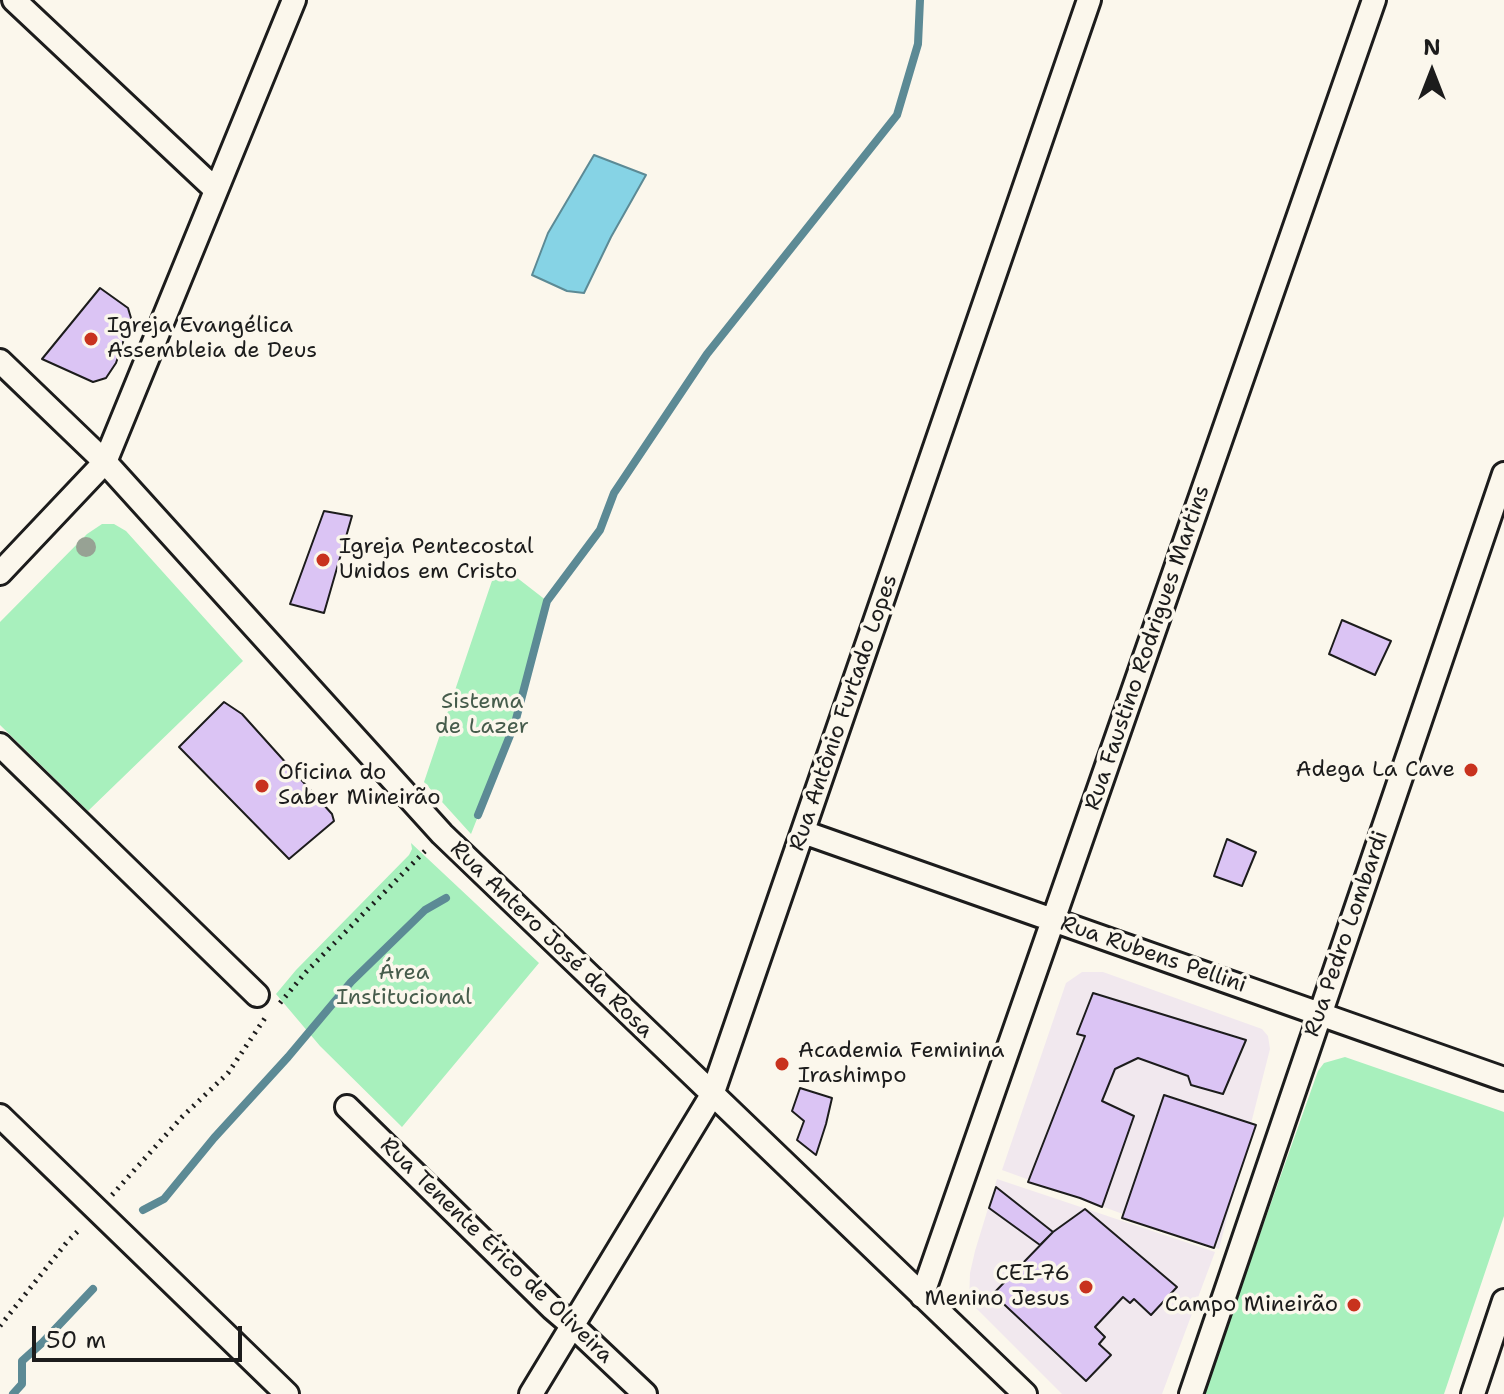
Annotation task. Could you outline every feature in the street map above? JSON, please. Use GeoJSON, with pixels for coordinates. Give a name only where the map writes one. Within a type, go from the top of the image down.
{"type":"FeatureCollection","features":[{"type":"Feature","properties":{"kind":"street"},"geometry":{"type":"LineString","coordinates":[[14,0],[216,190]]}},
{"type":"Feature","properties":{"kind":"street"},"geometry":{"type":"LineString","coordinates":[[0,573],[105,462],[294,0]]}},
{"type":"Feature","properties":{"kind":"street","name":"Rua Antônio Furtado Lopes"},"geometry":{"type":"LineString","coordinates":[[531,1394],[712,1095],[1089,0]]}},
{"type":"Feature","properties":{"kind":"street","name":"Rua Faustino Rodrigues Martins"},"geometry":{"type":"LineString","coordinates":[[922,1296],[1374,0]]}},
{"type":"Feature","properties":{"kind":"street","name":"Rua Antero José da Rosa"},"geometry":{"type":"LineString","coordinates":[[0,361],[105,462],[442,834],[1025,1394]]}},
{"type":"Feature","properties":{"kind":"street","name":"Rua Pedro Lombardi"},"geometry":{"type":"LineString","coordinates":[[1191,1394],[1504,474]]}},
{"type":"Feature","properties":{"kind":"street"},"geometry":{"type":"LineString","coordinates":[[0,745],[257,995]]}},
{"type":"Feature","properties":{"kind":"street","name":"Rua Rubens Pellini"},"geometry":{"type":"LineString","coordinates":[[803,832],[1504,1079]]}},
{"type":"Feature","properties":{"kind":"street","name":"Rua Tenente Érico de Oliveira"},"geometry":{"type":"LineString","coordinates":[[347,1107],[552,1308],[645,1394]]}},
{"type":"Feature","properties":{"kind":"street"},"geometry":{"type":"LineString","coordinates":[[0,1116],[287,1394]]}},
{"type":"Feature","properties":{"kind":"street"},"geometry":{"type":"LineString","coordinates":[[1473,1394],[1504,1301]]}},
{"type":"Feature","properties":{"kind":"path"},"geometry":{"type":"LineString","coordinates":[[0,1326],[67,1242],[182,1117],[228,1073],[263,1020],[306,972],[442,834]]}},
{"type":"Feature","properties":{"kind":"shaded area"},"geometry":{"type":"Polygon","coordinates":[[[1082,972],[1103,972],[1262,1029],[1268,1036],[1270,1049],[1219,1249],[1002,1170],[1066,983],[1082,972]]]}},
{"type":"Feature","properties":{"kind":"shaded area","name":"CEI-76 Menino Jesus"},"geometry":{"type":"Polygon","coordinates":[[[997,1179],[1215,1252],[1162,1394],[1062,1394],[969,1301],[975,1251],[997,1179]]]}},
{"type":"Feature","properties":{"kind":"green space"},"geometry":{"type":"Polygon","coordinates":[[[102,524],[114,524],[126,531],[243,661],[88,811],[0,725],[0,622],[87,534],[102,524]]]}},
{"type":"Feature","properties":{"kind":"green space","name":"Sistema de Lazer"},"geometry":{"type":"Polygon","coordinates":[[[498,563],[547,601],[515,723],[471,834],[424,782],[498,563]]]}},
{"type":"Feature","properties":{"kind":"green space","name":"Área Institucional"},"geometry":{"type":"Polygon","coordinates":[[[411,843],[539,963],[402,1127],[320,1046],[276,994],[409,855],[411,843]]]}},
{"type":"Feature","properties":{"kind":"green space","name":"Campo Mineirão"},"geometry":{"type":"Polygon","coordinates":[[[1345,1057],[1504,1112],[1504,1216],[1444,1394],[1203,1394],[1318,1071],[1324,1063],[1345,1057]]]}},
{"type":"Feature","properties":{"kind":"water"},"geometry":{"type":"Polygon","coordinates":[[[594,155],[646,175],[584,293],[567,291],[532,275],[548,233],[594,155]]]}},
{"type":"Feature","properties":{"kind":"building","name":"Igreja Evangélica Assembleia de Deus"},"geometry":{"type":"Polygon","coordinates":[[[100,288],[128,308],[131,318],[116,363],[106,378],[93,382],[42,359],[100,288]]]}},
{"type":"Feature","properties":{"kind":"building","name":"Igreja Pentecostal Unidos em Cristo"},"geometry":{"type":"Polygon","coordinates":[[[324,511],[352,516],[324,613],[290,604],[324,511]]]}},
{"type":"Feature","properties":{"kind":"building"},"geometry":{"type":"Polygon","coordinates":[[[1342,620],[1391,641],[1375,675],[1329,654],[1342,620]]]}},
{"type":"Feature","properties":{"kind":"building","name":"Oficina do Saber Mineirão"},"geometry":{"type":"Polygon","coordinates":[[[224,702],[242,714],[332,814],[334,821],[289,859],[179,747],[224,702]]]}},
{"type":"Feature","properties":{"kind":"building"},"geometry":{"type":"Polygon","coordinates":[[[1227,839],[1256,852],[1242,886],[1214,876],[1227,839]]]}},
{"type":"Feature","properties":{"kind":"building"},"geometry":{"type":"Polygon","coordinates":[[[1093,993],[1246,1040],[1223,1094],[1191,1085],[1188,1076],[1138,1058],[1115,1069],[1102,1101],[1134,1116],[1102,1207],[1028,1182],[1085,1036],[1077,1034],[1093,993]]]}},
{"type":"Feature","properties":{"kind":"building"},"geometry":{"type":"Polygon","coordinates":[[[800,1088],[832,1098],[816,1155],[797,1140],[804,1121],[792,1111],[800,1088]]]}},
{"type":"Feature","properties":{"kind":"building"},"geometry":{"type":"Polygon","coordinates":[[[1164,1095],[1256,1125],[1214,1248],[1122,1218],[1164,1095]]]}},
{"type":"Feature","properties":{"kind":"building"},"geometry":{"type":"Polygon","coordinates":[[[996,1187],[1053,1232],[1040,1245],[989,1208],[996,1187]]]}},
{"type":"Feature","properties":{"kind":"building"},"geometry":{"type":"Polygon","coordinates":[[[1085,1209],[1177,1287],[1151,1315],[1134,1299],[1130,1303],[1123,1297],[1095,1327],[1105,1337],[1099,1344],[1111,1355],[1086,1381],[993,1294],[1053,1232],[1085,1209]]]}},
{"type":"Feature","properties":{"kind":"waterway"},"geometry":{"type":"LineString","coordinates":[[478,815],[515,723],[547,601],[600,530],[614,493],[707,354],[897,115],[918,44],[920,0]]}},
{"type":"Feature","properties":{"kind":"waterway"},"geometry":{"type":"LineString","coordinates":[[143,1210],[164,1199],[351,982],[425,910],[446,898]]}},
{"type":"Feature","properties":{"kind":"waterway"},"geometry":{"type":"LineString","coordinates":[[13,1394],[22,1384],[22,1361],[93,1289]]}},
{"type":"Feature","properties":{"kind":"place","name":"Igreja Evangélica Assembleia de Deus"},"geometry":{"type":"Point","coordinates":[91,339]}},
{"type":"Feature","properties":{"kind":"place","name":"Igreja Pentecostal Unidos em Cristo"},"geometry":{"type":"Point","coordinates":[323,560]}},
{"type":"Feature","properties":{"kind":"place","name":"Adega La Cave"},"geometry":{"type":"Point","coordinates":[1471,770]}},
{"type":"Feature","properties":{"kind":"place","name":"Oficina do Saber Mineirão"},"geometry":{"type":"Point","coordinates":[262,786]}},
{"type":"Feature","properties":{"kind":"place","name":"Academia Feminina Irashimpo"},"geometry":{"type":"Point","coordinates":[782,1064]}},
{"type":"Feature","properties":{"kind":"place","name":"CEI-76 Menino Jesus"},"geometry":{"type":"Point","coordinates":[1086,1287]}},
{"type":"Feature","properties":{"kind":"place","name":"Campo Mineirão"},"geometry":{"type":"Point","coordinates":[1354,1305]}}]}
